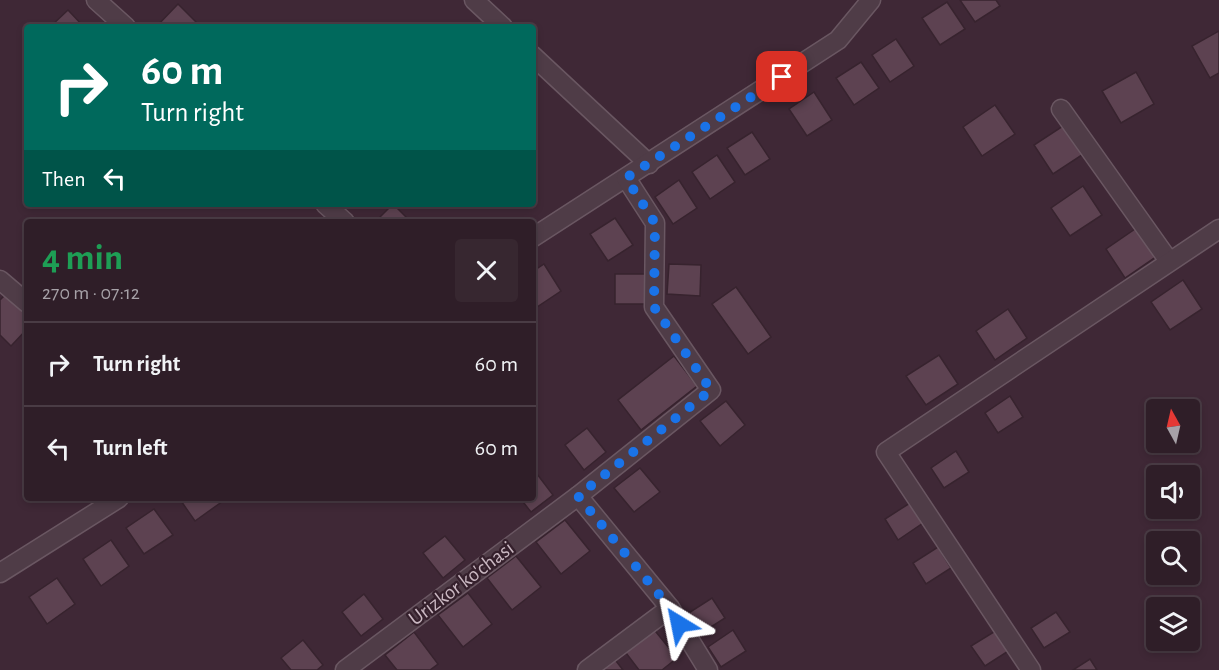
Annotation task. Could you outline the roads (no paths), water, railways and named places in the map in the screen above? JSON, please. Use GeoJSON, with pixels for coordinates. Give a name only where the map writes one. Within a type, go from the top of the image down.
{"type":"FeatureCollection","features":[{"type":"Feature","properties":{"kind":"street"},"geometry":{"type":"LineString","coordinates":[[96,0],[123,24]]}},
{"type":"Feature","properties":{"kind":"street"},"geometry":{"type":"LineString","coordinates":[[474,0],[500,24]]}},
{"type":"Feature","properties":{"kind":"street"},"geometry":{"type":"LineString","coordinates":[[536,235],[838,40],[863,3]]}},
{"type":"Feature","properties":{"kind":"street"},"geometry":{"type":"LineString","coordinates":[[536,59],[649,164]]}},
{"type":"Feature","properties":{"kind":"street"},"geometry":{"type":"LineString","coordinates":[[1061,109],[1169,261]]}},
{"type":"Feature","properties":{"kind":"street","name":"Urizkor ko'chasi"},"geometry":{"type":"LineString","coordinates":[[345,670],[578,496],[711,390],[654,307],[655,223],[626,178]]}},
{"type":"Feature","properties":{"kind":"street"},"geometry":{"type":"LineString","coordinates":[[328,207],[342,219]]}},
{"type":"Feature","properties":{"kind":"street"},"geometry":{"type":"LineString","coordinates":[[1031,670],[886,452],[1219,229]]}},
{"type":"Feature","properties":{"kind":"street"},"geometry":{"type":"LineString","coordinates":[[0,280],[24,300]]}},
{"type":"Feature","properties":{"kind":"street"},"geometry":{"type":"LineString","coordinates":[[578,496],[670,608],[708,670]]}},
{"type":"Feature","properties":{"kind":"street"},"geometry":{"type":"LineString","coordinates":[[0,573],[114,501]]}},
{"type":"Feature","properties":{"kind":"street"},"geometry":{"type":"LineString","coordinates":[[587,670],[670,608]]}}]}
